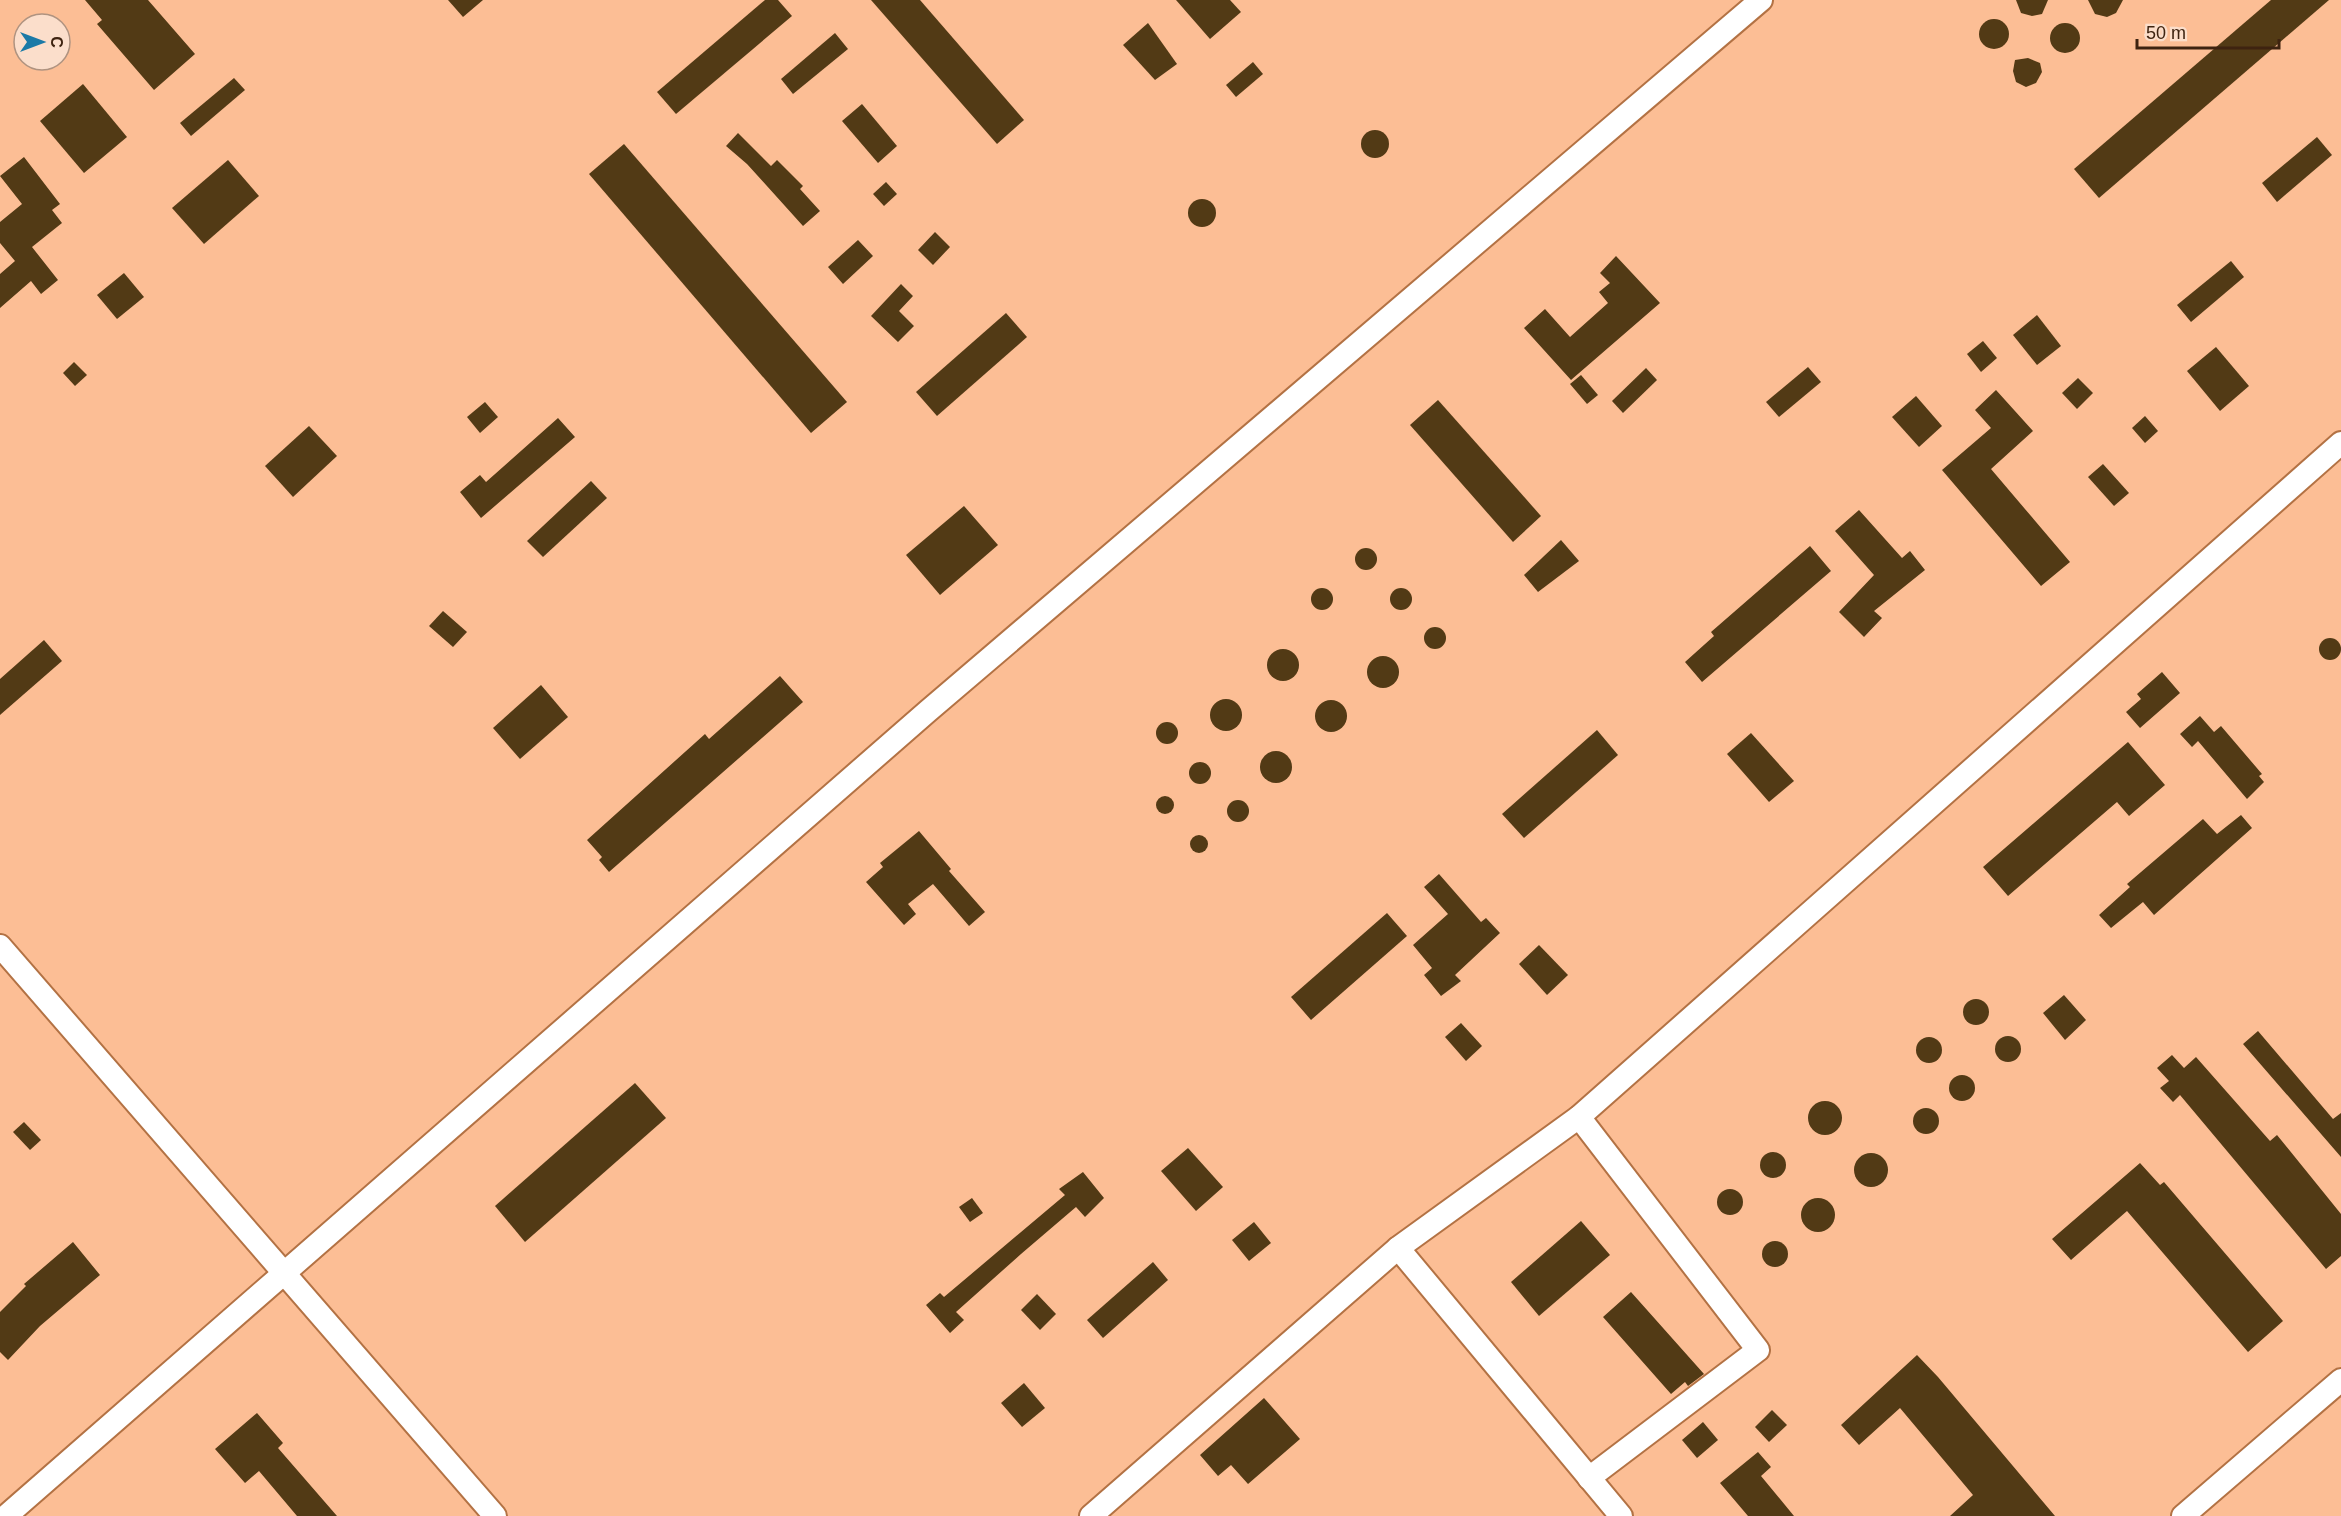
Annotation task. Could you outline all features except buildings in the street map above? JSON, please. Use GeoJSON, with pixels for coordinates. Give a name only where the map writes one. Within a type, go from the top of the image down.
{"type":"FeatureCollection","features":[{"type":"Feature","properties":{"kind":"lane"},"geometry":{"type":"LineString","coordinates":[[6,1516],[928,711],[1761,0]]}},
{"type":"Feature","properties":{"kind":"lane"},"geometry":{"type":"LineString","coordinates":[[1091,1516],[1398,1248],[1579,1117],[2341,443]]}},
{"type":"Feature","properties":{"kind":"lane"},"geometry":{"type":"LineString","coordinates":[[0,946],[495,1516]]}},
{"type":"Feature","properties":{"kind":"lane"},"geometry":{"type":"LineString","coordinates":[[1579,1117],[1758,1350],[1589,1478]]}},
{"type":"Feature","properties":{"kind":"lane"},"geometry":{"type":"LineString","coordinates":[[1398,1248],[1621,1516]]}},
{"type":"Feature","properties":{"kind":"lane"},"geometry":{"type":"LineString","coordinates":[[2184,1516],[2341,1380]]}},
{"type":"Feature","properties":{"kind":"shaded area"},"geometry":{"type":"Polygon","coordinates":[[[0,0],[2341,0],[2341,1516],[0,1516],[0,0]]]}}]}
